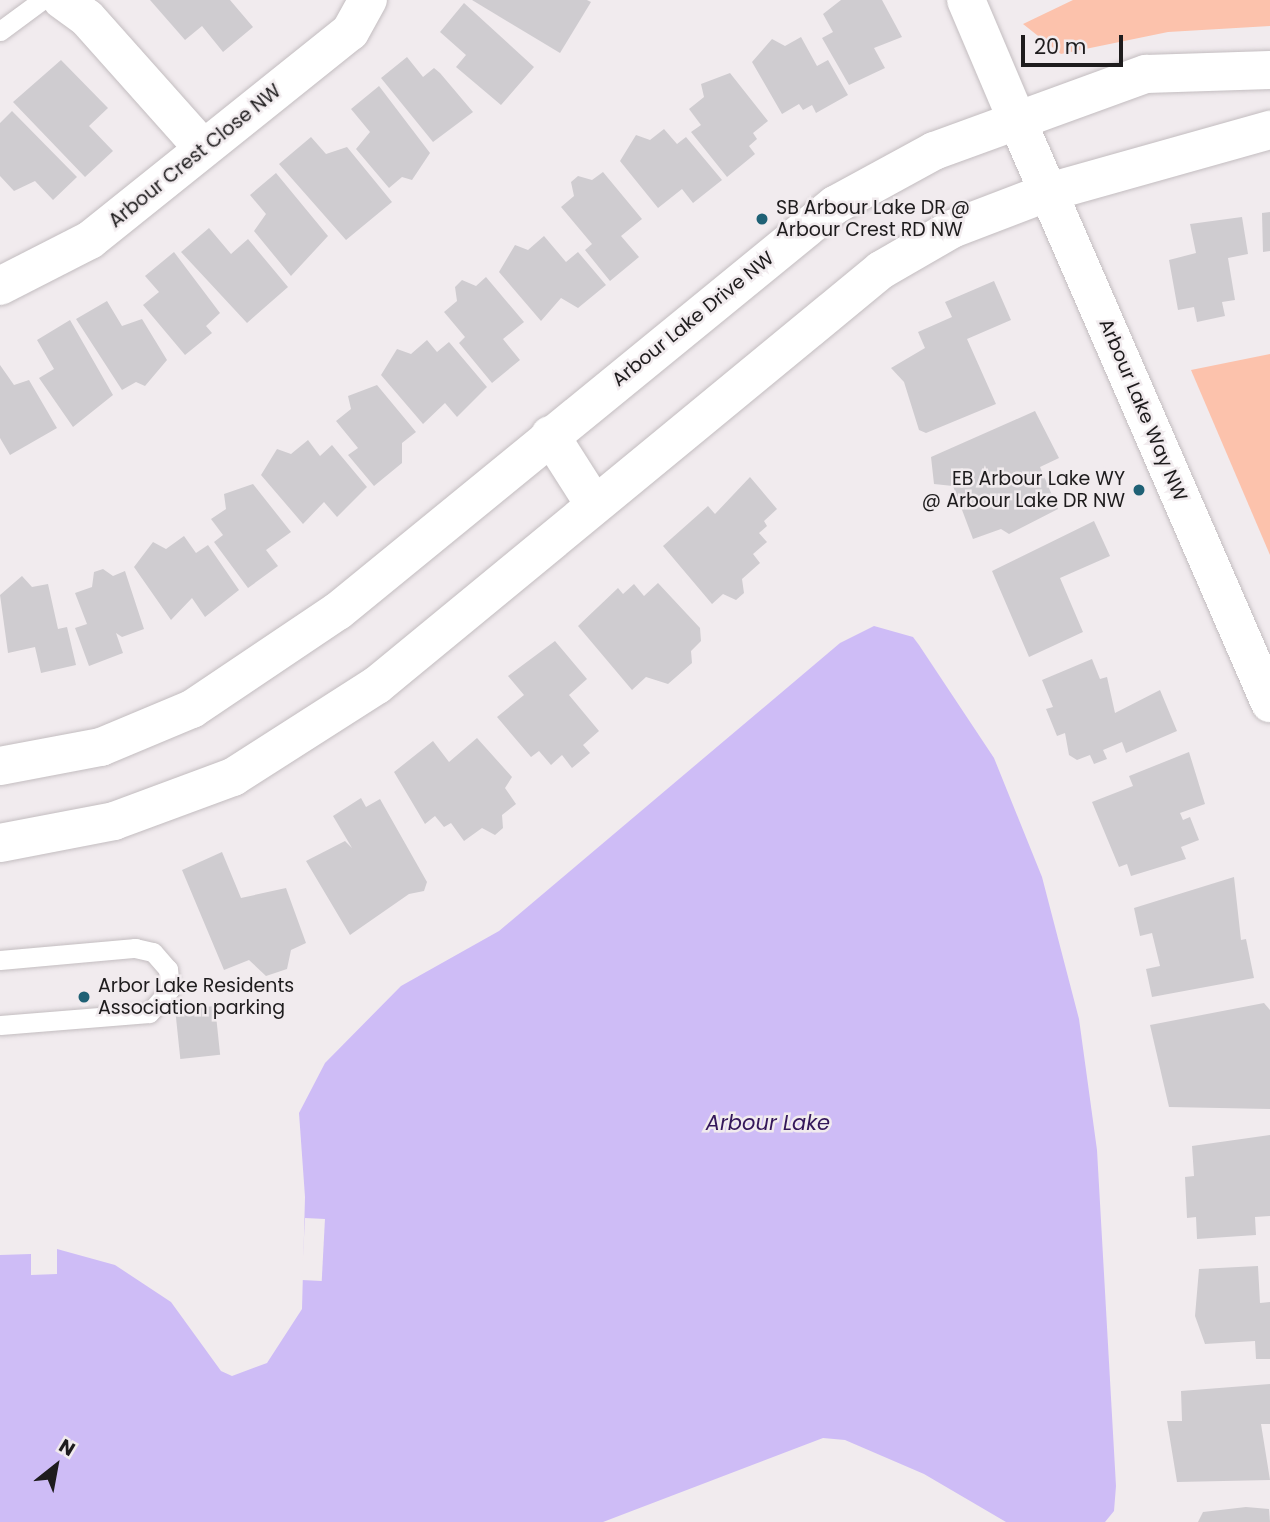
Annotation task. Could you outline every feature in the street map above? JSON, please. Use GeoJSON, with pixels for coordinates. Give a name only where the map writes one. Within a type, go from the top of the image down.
{"type":"FeatureCollection","features":[{"type":"Feature","properties":{"kind":"street"},"geometry":{"type":"LineString","coordinates":[[62,0],[87,19],[202,147]]}},
{"type":"Feature","properties":{"kind":"street","name":"Arbour Crest Close NW"},"geometry":{"type":"LineString","coordinates":[[0,286],[90,240],[202,147],[350,33],[368,0]]}},
{"type":"Feature","properties":{"kind":"street","name":"Arbour Lake Way NW"},"geometry":{"type":"LineString","coordinates":[[966,0],[1270,703]]}},
{"type":"Feature","properties":{"kind":"street","name":"Arbour Lake Drive NW"},"geometry":{"type":"LineString","coordinates":[[0,766],[101,747],[192,709],[338,611],[550,435],[835,205],[934,151],[1016,118],[1146,74],[1270,70]]}},
{"type":"Feature","properties":{"kind":"street"},"geometry":{"type":"LineString","coordinates":[[0,842],[114,821],[233,776],[377,685],[881,270],[952,229],[1049,192],[1270,130]]}},
{"type":"Feature","properties":{"kind":"street"},"geometry":{"type":"LineString","coordinates":[[550,435],[594,504]]}},
{"type":"Feature","properties":{"kind":"lane"},"geometry":{"type":"LineString","coordinates":[[0,31],[42,0]]}},
{"type":"Feature","properties":{"kind":"lane"},"geometry":{"type":"LineString","coordinates":[[0,960],[135,948],[153,952],[168,969],[170,989],[149,1013],[0,1025]]}},
{"type":"Feature","properties":{"kind":"shaded area"},"geometry":{"type":"Polygon","coordinates":[[[1073,0],[1270,0],[1270,26],[1168,32],[1061,54],[1023,24],[1073,0]]]}},
{"type":"Feature","properties":{"kind":"shaded area"},"geometry":{"type":"Polygon","coordinates":[[[1270,354],[1270,555],[1191,370],[1270,354]]]}},
{"type":"Feature","properties":{"kind":"water","name":"Arbour Lake"},"geometry":{"type":"Polygon","coordinates":[[[874,626],[913,637],[994,758],[1042,877],[1079,1019],[1097,1150],[1116,1486],[1114,1511],[1105,1522],[1006,1522],[924,1474],[845,1440],[823,1438],[603,1522],[0,1522],[0,1255],[31,1254],[31,1275],[57,1274],[57,1249],[115,1265],[171,1302],[221,1371],[232,1376],[267,1363],[302,1309],[305,1197],[299,1113],[325,1063],[401,986],[499,931],[840,643],[874,626]]]}},
{"type":"Feature","properties":{"kind":"pier"},"geometry":{"type":"Polygon","coordinates":[[[305,1218],[325,1219],[322,1281],[302,1280],[305,1218]]]}},
{"type":"Feature","properties":{"kind":"building"},"geometry":{"type":"Polygon","coordinates":[[[150,0],[230,0],[253,27],[223,52],[202,26],[185,40],[150,0]]]}},
{"type":"Feature","properties":{"kind":"building"},"geometry":{"type":"Polygon","coordinates":[[[472,0],[587,0],[591,2],[560,53],[472,0]]]}},
{"type":"Feature","properties":{"kind":"building"},"geometry":{"type":"Polygon","coordinates":[[[841,0],[882,0],[902,37],[874,48],[885,68],[849,85],[822,38],[833,32],[823,14],[841,0]]]}},
{"type":"Feature","properties":{"kind":"building"},"geometry":{"type":"Polygon","coordinates":[[[464,3],[534,67],[501,105],[456,67],[466,55],[440,32],[464,3]]]}},
{"type":"Feature","properties":{"kind":"building"},"geometry":{"type":"Polygon","coordinates":[[[801,37],[817,66],[828,60],[848,95],[816,113],[812,105],[803,110],[799,104],[782,114],[752,62],[772,39],[785,46],[801,37]]]}},
{"type":"Feature","properties":{"kind":"building"},"geometry":{"type":"Polygon","coordinates":[[[407,57],[423,77],[434,68],[440,73],[473,112],[433,142],[381,78],[407,57]]]}},
{"type":"Feature","properties":{"kind":"building"},"geometry":{"type":"Polygon","coordinates":[[[61,60],[108,108],[89,126],[113,151],[85,177],[13,102],[61,60]]]}},
{"type":"Feature","properties":{"kind":"building"},"geometry":{"type":"Polygon","coordinates":[[[730,73],[768,121],[753,133],[757,139],[749,146],[755,154],[727,177],[691,132],[701,125],[689,109],[704,97],[701,84],[730,73]]]}},
{"type":"Feature","properties":{"kind":"building"},"geometry":{"type":"Polygon","coordinates":[[[379,86],[430,153],[412,180],[402,177],[389,188],[356,149],[370,132],[351,109],[379,86]]]}},
{"type":"Feature","properties":{"kind":"building"},"geometry":{"type":"Polygon","coordinates":[[[12,111],[77,177],[53,200],[35,181],[14,191],[0,176],[0,123],[12,111]]]}},
{"type":"Feature","properties":{"kind":"building"},"geometry":{"type":"Polygon","coordinates":[[[664,129],[677,144],[686,137],[722,180],[693,203],[682,189],[658,208],[620,161],[636,135],[650,140],[664,129]]]}},
{"type":"Feature","properties":{"kind":"building"},"geometry":{"type":"Polygon","coordinates":[[[311,137],[326,154],[347,147],[392,202],[346,240],[279,164],[311,137]]]}},
{"type":"Feature","properties":{"kind":"building"},"geometry":{"type":"Polygon","coordinates":[[[603,172],[642,219],[621,236],[639,257],[610,281],[585,250],[592,244],[561,207],[574,196],[571,182],[578,176],[592,180],[603,172]]]}},
{"type":"Feature","properties":{"kind":"building"},"geometry":{"type":"Polygon","coordinates":[[[276,173],[328,236],[291,276],[254,231],[266,214],[250,195],[276,173]]]}},
{"type":"Feature","properties":{"kind":"building"},"geometry":{"type":"Polygon","coordinates":[[[1270,212],[1270,251],[1263,252],[1262,213],[1270,212]]]}},
{"type":"Feature","properties":{"kind":"building"},"geometry":{"type":"Polygon","coordinates":[[[1242,217],[1248,254],[1228,258],[1235,300],[1222,302],[1225,316],[1197,322],[1194,307],[1178,310],[1169,260],[1196,253],[1190,224],[1242,217]]]}},
{"type":"Feature","properties":{"kind":"building"},"geometry":{"type":"Polygon","coordinates":[[[209,228],[231,254],[248,239],[288,287],[247,323],[181,252],[209,228]]]}},
{"type":"Feature","properties":{"kind":"building"},"geometry":{"type":"Polygon","coordinates":[[[544,236],[566,262],[578,252],[606,285],[578,308],[561,298],[541,321],[499,272],[515,245],[528,250],[544,236]]]}},
{"type":"Feature","properties":{"kind":"building"},"geometry":{"type":"Polygon","coordinates":[[[174,252],[220,313],[206,326],[212,333],[185,355],[143,305],[159,292],[145,276],[174,252]]]}},
{"type":"Feature","properties":{"kind":"building"},"geometry":{"type":"Polygon","coordinates":[[[486,277],[524,322],[503,339],[520,360],[492,383],[459,343],[465,337],[444,312],[457,301],[455,287],[462,280],[476,286],[486,277]]]}},
{"type":"Feature","properties":{"kind":"building"},"geometry":{"type":"Polygon","coordinates":[[[994,281],[1011,320],[967,339],[996,404],[926,433],[919,430],[904,382],[891,368],[925,348],[918,332],[952,317],[945,302],[994,281]]]}},
{"type":"Feature","properties":{"kind":"building"},"geometry":{"type":"Polygon","coordinates":[[[107,301],[122,326],[142,319],[167,360],[145,386],[136,382],[122,390],[76,319],[107,301]]]}},
{"type":"Feature","properties":{"kind":"building"},"geometry":{"type":"Polygon","coordinates":[[[70,320],[113,395],[73,427],[39,378],[54,369],[37,340],[70,320]]]}},
{"type":"Feature","properties":{"kind":"building"},"geometry":{"type":"Polygon","coordinates":[[[427,340],[437,352],[449,342],[487,387],[457,417],[445,403],[423,424],[381,375],[397,349],[411,354],[427,340]]]}},
{"type":"Feature","properties":{"kind":"building"},"geometry":{"type":"Polygon","coordinates":[[[0,365],[14,385],[29,380],[57,428],[10,455],[0,438],[0,365]]]}},
{"type":"Feature","properties":{"kind":"building"},"geometry":{"type":"Polygon","coordinates":[[[377,385],[416,432],[402,443],[402,463],[374,486],[348,455],[358,448],[336,421],[351,409],[348,396],[377,385]]]}},
{"type":"Feature","properties":{"kind":"building"},"geometry":{"type":"Polygon","coordinates":[[[1035,411],[1059,458],[1040,467],[1058,509],[1009,534],[1001,529],[973,539],[953,486],[934,484],[931,457],[1035,411]]]}},
{"type":"Feature","properties":{"kind":"building"},"geometry":{"type":"Polygon","coordinates":[[[308,440],[320,456],[332,445],[367,487],[337,517],[324,502],[303,524],[261,475],[277,449],[291,454],[308,440]]]}},
{"type":"Feature","properties":{"kind":"building"},"geometry":{"type":"Polygon","coordinates":[[[750,477],[777,509],[764,521],[767,526],[759,533],[767,542],[753,554],[760,563],[742,579],[744,593],[736,600],[723,594],[712,604],[663,546],[708,506],[715,514],[750,477]]]}},
{"type":"Feature","properties":{"kind":"building"},"geometry":{"type":"Polygon","coordinates":[[[253,484],[291,532],[266,550],[278,566],[248,588],[214,542],[223,535],[211,519],[226,509],[224,494],[253,484]]]}},
{"type":"Feature","properties":{"kind":"building"},"geometry":{"type":"Polygon","coordinates":[[[1094,521],[1110,556],[1060,578],[1083,632],[1029,657],[992,571],[1094,521]]]}},
{"type":"Feature","properties":{"kind":"building"},"geometry":{"type":"Polygon","coordinates":[[[184,536],[196,553],[208,545],[239,590],[205,617],[192,598],[171,620],[134,567],[153,542],[166,549],[184,536]]]}},
{"type":"Feature","properties":{"kind":"building"},"geometry":{"type":"Polygon","coordinates":[[[103,569],[113,576],[125,571],[144,629],[122,637],[116,633],[123,653],[89,666],[75,628],[87,624],[75,593],[92,587],[94,572],[103,569]]]}},
{"type":"Feature","properties":{"kind":"building"},"geometry":{"type":"Polygon","coordinates":[[[22,576],[32,587],[48,584],[58,629],[67,627],[76,665],[41,673],[35,647],[8,653],[0,595],[22,576]]]}},
{"type":"Feature","properties":{"kind":"building"},"geometry":{"type":"Polygon","coordinates":[[[658,583],[700,628],[701,641],[691,651],[692,663],[668,684],[646,677],[632,690],[578,626],[618,588],[623,594],[634,584],[644,596],[658,583]]]}},
{"type":"Feature","properties":{"kind":"building"},"geometry":{"type":"Polygon","coordinates":[[[555,641],[587,679],[569,695],[599,731],[583,745],[590,753],[572,768],[562,755],[551,765],[539,751],[531,757],[497,717],[524,695],[508,676],[555,641]]]}},
{"type":"Feature","properties":{"kind":"building"},"geometry":{"type":"Polygon","coordinates":[[[1092,659],[1100,679],[1107,677],[1115,713],[1160,690],[1177,731],[1126,753],[1122,742],[1103,750],[1107,759],[1094,764],[1090,755],[1077,760],[1069,755],[1065,733],[1057,736],[1046,709],[1053,707],[1042,680],[1092,659]]]}},
{"type":"Feature","properties":{"kind":"building"},"geometry":{"type":"Polygon","coordinates":[[[477,738],[512,777],[505,788],[516,804],[502,815],[503,828],[495,835],[482,828],[464,841],[451,823],[444,827],[435,816],[425,824],[394,772],[433,741],[449,762],[477,738]]]}},
{"type":"Feature","properties":{"kind":"building"},"geometry":{"type":"Polygon","coordinates":[[[1189,752],[1205,804],[1180,813],[1183,820],[1190,817],[1199,840],[1181,847],[1186,859],[1131,876],[1127,864],[1119,867],[1092,802],[1133,786],[1129,776],[1189,752]]]}},
{"type":"Feature","properties":{"kind":"building"},"geometry":{"type":"Polygon","coordinates":[[[361,798],[366,807],[380,799],[427,882],[424,891],[409,894],[350,935],[306,861],[345,841],[352,848],[333,816],[361,798]]]}},
{"type":"Feature","properties":{"kind":"building"},"geometry":{"type":"Polygon","coordinates":[[[222,852],[241,898],[286,888],[306,943],[291,950],[287,969],[266,976],[249,960],[224,970],[182,870],[222,852]]]}},
{"type":"Feature","properties":{"kind":"building"},"geometry":{"type":"Polygon","coordinates":[[[1234,877],[1241,940],[1246,939],[1254,978],[1152,997],[1146,969],[1160,966],[1152,933],[1140,936],[1134,908],[1234,877]]]}},
{"type":"Feature","properties":{"kind":"building"},"geometry":{"type":"Polygon","coordinates":[[[1264,1003],[1270,1010],[1270,1109],[1169,1107],[1150,1025],[1264,1003]]]}},
{"type":"Feature","properties":{"kind":"building"},"geometry":{"type":"Polygon","coordinates":[[[215,1006],[220,1055],[180,1059],[175,1010],[215,1006]]]}},
{"type":"Feature","properties":{"kind":"building"},"geometry":{"type":"Polygon","coordinates":[[[1270,1135],[1270,1216],[1255,1217],[1256,1235],[1197,1239],[1196,1217],[1187,1218],[1185,1177],[1194,1176],[1192,1146],[1270,1135]]]}},
{"type":"Feature","properties":{"kind":"building"},"geometry":{"type":"Polygon","coordinates":[[[1258,1266],[1260,1303],[1270,1302],[1270,1359],[1256,1359],[1255,1341],[1205,1344],[1195,1316],[1199,1269],[1258,1266]]]}},
{"type":"Feature","properties":{"kind":"building"},"geometry":{"type":"Polygon","coordinates":[[[1270,1384],[1270,1424],[1261,1424],[1270,1480],[1177,1482],[1167,1421],[1182,1421],[1181,1391],[1270,1384]]]}},
{"type":"Feature","properties":{"kind":"building"},"geometry":{"type":"Polygon","coordinates":[[[1246,1507],[1269,1509],[1270,1522],[1198,1522],[1203,1512],[1246,1507]]]}},
{"type":"Feature","properties":{"kind":"place","name":"SB Arbour Lake DR @ Arbour Crest RD NW"},"geometry":{"type":"Point","coordinates":[762,219]}},
{"type":"Feature","properties":{"kind":"place","name":"EB Arbour Lake WY @ Arbour Lake DR NW"},"geometry":{"type":"Point","coordinates":[1139,490]}},
{"type":"Feature","properties":{"kind":"place","name":"Arbor Lake Residents Association parking"},"geometry":{"type":"Point","coordinates":[84,997]}}]}
